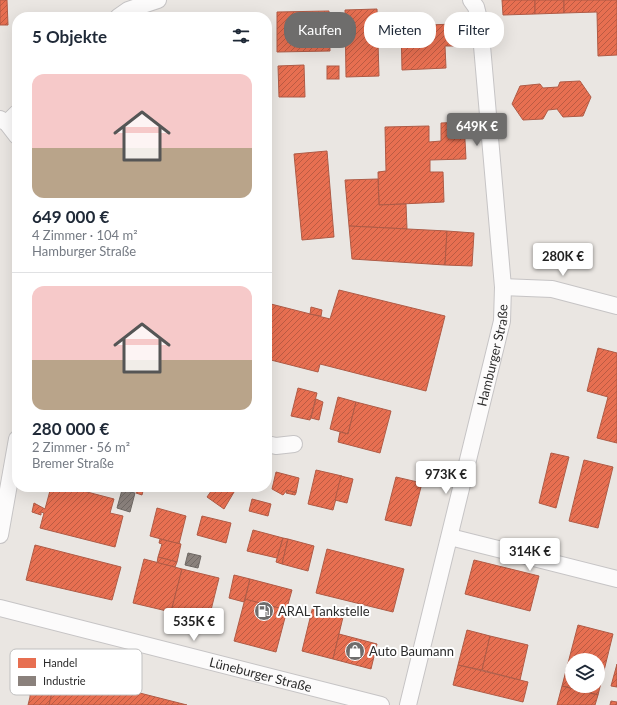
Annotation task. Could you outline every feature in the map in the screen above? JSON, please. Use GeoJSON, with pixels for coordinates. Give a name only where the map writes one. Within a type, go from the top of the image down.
{"type":"FeatureCollection","features":[{"type":"Feature","properties":{"kind":"street"},"geometry":{"type":"LineString","coordinates":[[125,12],[158,0]]}},
{"type":"Feature","properties":{"kind":"street","name":"Hamburger Straße"},"geometry":{"type":"LineString","coordinates":[[408,705],[502,321],[503,287],[480,23],[476,7],[471,0]]}},
{"type":"Feature","properties":{"kind":"street"},"geometry":{"type":"LineString","coordinates":[[503,287],[552,289],[617,306]]}},
{"type":"Feature","properties":{"kind":"street"},"geometry":{"type":"LineString","coordinates":[[272,445],[294,444]]}},
{"type":"Feature","properties":{"kind":"street"},"geometry":{"type":"LineString","coordinates":[[0,535],[12,467]]}},
{"type":"Feature","properties":{"kind":"street"},"geometry":{"type":"LineString","coordinates":[[450,537],[617,579]]}},
{"type":"Feature","properties":{"kind":"street","name":"Lüneburger Straße"},"geometry":{"type":"LineString","coordinates":[[0,608],[381,705]]}},
{"type":"Feature","properties":{"kind":"building: Handel"},"geometry":{"type":"Polygon","coordinates":[[[0,0],[7,0],[8,25],[0,25],[0,0]]]}},
{"type":"Feature","properties":{"kind":"building: Handel"},"geometry":{"type":"Polygon","coordinates":[[[502,0],[535,0],[535,14],[504,15],[502,0]]]}},
{"type":"Feature","properties":{"kind":"building: Handel"},"geometry":{"type":"Polygon","coordinates":[[[535,0],[564,0],[564,13],[535,14],[535,0]]]}},
{"type":"Feature","properties":{"kind":"building: Handel"},"geometry":{"type":"Polygon","coordinates":[[[564,0],[617,0],[617,55],[598,56],[597,12],[564,13],[564,0]]]}},
{"type":"Feature","properties":{"kind":"building: Handel"},"geometry":{"type":"Polygon","coordinates":[[[377,9],[377,12],[364,12],[364,48],[378,48],[379,76],[346,77],[346,48],[356,48],[356,12],[345,12],[345,10],[377,9]]]}},
{"type":"Feature","properties":{"kind":"building: Handel"},"geometry":{"type":"Polygon","coordinates":[[[329,11],[284,12],[284,48],[330,48],[330,51],[277,52],[277,12],[329,11]]]}},
{"type":"Feature","properties":{"kind":"building: Handel"},"geometry":{"type":"Polygon","coordinates":[[[444,24],[446,68],[402,70],[402,48],[436,48],[436,25],[444,24]]]}},
{"type":"Feature","properties":{"kind":"building: Handel"},"geometry":{"type":"Polygon","coordinates":[[[304,65],[305,97],[279,97],[278,66],[304,65]]]}},
{"type":"Feature","properties":{"kind":"building: Handel"},"geometry":{"type":"Polygon","coordinates":[[[327,66],[339,66],[339,79],[327,79],[327,66]]]}},
{"type":"Feature","properties":{"kind":"building: Handel"},"geometry":{"type":"Polygon","coordinates":[[[580,81],[591,97],[583,116],[563,117],[557,109],[548,110],[543,119],[523,120],[512,104],[520,86],[540,84],[543,88],[558,87],[560,82],[580,81]]]}},
{"type":"Feature","properties":{"kind":"building: Handel"},"geometry":{"type":"Polygon","coordinates":[[[464,122],[466,159],[430,160],[430,172],[443,172],[444,202],[379,205],[378,172],[386,171],[385,127],[429,126],[429,142],[441,141],[441,123],[464,122]]]}},
{"type":"Feature","properties":{"kind":"building: Handel"},"geometry":{"type":"Polygon","coordinates":[[[327,151],[334,237],[302,240],[294,154],[327,151]]]}},
{"type":"Feature","properties":{"kind":"building: Handel"},"geometry":{"type":"Polygon","coordinates":[[[378,179],[379,205],[406,204],[407,229],[349,226],[345,180],[378,179]]]}},
{"type":"Feature","properties":{"kind":"building: Handel"},"geometry":{"type":"Polygon","coordinates":[[[349,226],[447,231],[445,265],[352,259],[349,226]]]}},
{"type":"Feature","properties":{"kind":"building: Handel"},"geometry":{"type":"Polygon","coordinates":[[[447,231],[474,233],[472,266],[445,265],[447,231]]]}},
{"type":"Feature","properties":{"kind":"building: Handel"},"geometry":{"type":"Polygon","coordinates":[[[339,290],[445,316],[426,391],[320,364],[318,372],[272,360],[272,304],[330,319],[339,290]]]}},
{"type":"Feature","properties":{"kind":"building: Handel"},"geometry":{"type":"Polygon","coordinates":[[[311,307],[322,310],[321,316],[310,314],[311,307]]]}},
{"type":"Feature","properties":{"kind":"building: Handel"},"geometry":{"type":"Polygon","coordinates":[[[598,348],[617,353],[617,443],[597,438],[608,397],[587,391],[598,348]]]}},
{"type":"Feature","properties":{"kind":"building: Handel"},"geometry":{"type":"Polygon","coordinates":[[[298,388],[317,393],[310,420],[291,416],[298,388]]]}},
{"type":"Feature","properties":{"kind":"building: Handel"},"geometry":{"type":"Polygon","coordinates":[[[338,397],[356,402],[348,434],[330,429],[338,397]]]}},
{"type":"Feature","properties":{"kind":"building: Handel"},"geometry":{"type":"Polygon","coordinates":[[[316,399],[323,402],[319,420],[311,418],[316,399]]]}},
{"type":"Feature","properties":{"kind":"building: Handel"},"geometry":{"type":"Polygon","coordinates":[[[356,402],[391,411],[380,453],[338,442],[340,432],[348,434],[356,402]]]}},
{"type":"Feature","properties":{"kind":"building: Handel"},"geometry":{"type":"Polygon","coordinates":[[[551,453],[569,457],[556,508],[539,503],[551,453]]]}},
{"type":"Feature","properties":{"kind":"building: Handel"},"geometry":{"type":"Polygon","coordinates":[[[584,460],[613,467],[598,528],[569,521],[584,460]]]}},
{"type":"Feature","properties":{"kind":"building: Handel"},"geometry":{"type":"Polygon","coordinates":[[[316,470],[342,476],[333,510],[308,504],[316,470]]]}},
{"type":"Feature","properties":{"kind":"building: Handel"},"geometry":{"type":"Polygon","coordinates":[[[276,472],[299,478],[296,493],[287,490],[283,495],[272,489],[276,472]]]}},
{"type":"Feature","properties":{"kind":"building: Handel"},"geometry":{"type":"Polygon","coordinates":[[[341,476],[353,479],[347,503],[335,500],[341,476]]]}},
{"type":"Feature","properties":{"kind":"building: Handel"},"geometry":{"type":"Polygon","coordinates":[[[396,477],[422,483],[411,526],[385,520],[396,477]]]}},
{"type":"Feature","properties":{"kind":"building: Handel"},"geometry":{"type":"Polygon","coordinates":[[[287,490],[296,493],[295,495],[286,493],[287,490]]]}},
{"type":"Feature","properties":{"kind":"building: Handel"},"geometry":{"type":"Polygon","coordinates":[[[50,492],[87,492],[114,499],[110,513],[123,516],[115,547],[40,528],[44,513],[41,512],[41,515],[32,512],[34,503],[45,509],[50,492]]]}},
{"type":"Feature","properties":{"kind":"building: Handel"},"geometry":{"type":"Polygon","coordinates":[[[136,492],[143,492],[142,495],[136,492]]]}},
{"type":"Feature","properties":{"kind":"building: Handel"},"geometry":{"type":"Polygon","coordinates":[[[210,492],[234,492],[224,509],[207,497],[210,492]]]}},
{"type":"Feature","properties":{"kind":"building: Handel"},"geometry":{"type":"Polygon","coordinates":[[[252,499],[271,504],[268,516],[249,511],[252,499]]]}},
{"type":"Feature","properties":{"kind":"building: Handel"},"geometry":{"type":"Polygon","coordinates":[[[157,508],[186,516],[179,544],[150,536],[157,508]]]}},
{"type":"Feature","properties":{"kind":"building: Handel"},"geometry":{"type":"Polygon","coordinates":[[[202,516],[231,523],[226,543],[197,535],[202,516]]]}},
{"type":"Feature","properties":{"kind":"building: Handel"},"geometry":{"type":"Polygon","coordinates":[[[253,530],[283,538],[277,558],[247,551],[253,530]]]}},
{"type":"Feature","properties":{"kind":"building: Handel"},"geometry":{"type":"Polygon","coordinates":[[[283,538],[288,539],[282,564],[276,562],[283,538]]]}},
{"type":"Feature","properties":{"kind":"building: Handel"},"geometry":{"type":"Polygon","coordinates":[[[160,539],[181,544],[177,562],[158,557],[162,544],[159,543],[160,539]]]}},
{"type":"Feature","properties":{"kind":"building: Handel"},"geometry":{"type":"Polygon","coordinates":[[[288,539],[314,546],[308,571],[282,564],[288,539]]]}},
{"type":"Feature","properties":{"kind":"building: Handel"},"geometry":{"type":"Polygon","coordinates":[[[35,545],[121,567],[112,600],[26,580],[35,545]]]}},
{"type":"Feature","properties":{"kind":"building: Handel"},"geometry":{"type":"Polygon","coordinates":[[[327,549],[404,569],[393,612],[316,593],[327,549]]]}},
{"type":"Feature","properties":{"kind":"building: Handel"},"geometry":{"type":"Polygon","coordinates":[[[158,557],[177,562],[175,567],[157,563],[158,557]]]}},
{"type":"Feature","properties":{"kind":"building: Handel"},"geometry":{"type":"Polygon","coordinates":[[[144,559],[182,569],[171,612],[133,603],[144,559]]]}},
{"type":"Feature","properties":{"kind":"building: Handel"},"geometry":{"type":"Polygon","coordinates":[[[474,560],[539,576],[530,611],[465,594],[474,560]]]}},
{"type":"Feature","properties":{"kind":"building: Handel"},"geometry":{"type":"Polygon","coordinates":[[[182,569],[219,578],[208,622],[171,612],[182,569]]]}},
{"type":"Feature","properties":{"kind":"building: Handel"},"geometry":{"type":"Polygon","coordinates":[[[234,575],[250,579],[244,602],[229,598],[234,575]]]}},
{"type":"Feature","properties":{"kind":"building: Handel"},"geometry":{"type":"Polygon","coordinates":[[[250,579],[292,590],[286,611],[245,600],[250,579]]]}},
{"type":"Feature","properties":{"kind":"building: Handel"},"geometry":{"type":"Polygon","coordinates":[[[245,599],[287,610],[276,652],[234,641],[245,599]]]}},
{"type":"Feature","properties":{"kind":"building: Handel"},"geometry":{"type":"Polygon","coordinates":[[[313,606],[344,613],[333,659],[302,651],[313,606]]]}},
{"type":"Feature","properties":{"kind":"building: Handel"},"geometry":{"type":"Polygon","coordinates":[[[578,625],[613,634],[605,667],[605,653],[571,653],[578,625]]]}},
{"type":"Feature","properties":{"kind":"building: Handel"},"geometry":{"type":"Polygon","coordinates":[[[467,630],[490,636],[482,670],[458,665],[467,630]]]}},
{"type":"Feature","properties":{"kind":"building: Handel","name":"Auto Baumann"},"geometry":{"type":"Polygon","coordinates":[[[339,634],[377,644],[371,669],[333,659],[339,634]]]}},
{"type":"Feature","properties":{"kind":"building: Handel"},"geometry":{"type":"Polygon","coordinates":[[[490,636],[528,645],[520,680],[482,670],[490,636]]]}},
{"type":"Feature","properties":{"kind":"building: Handel"},"geometry":{"type":"Polygon","coordinates":[[[617,664],[617,687],[611,686],[617,664]]]}},
{"type":"Feature","properties":{"kind":"building: Handel"},"geometry":{"type":"Polygon","coordinates":[[[458,665],[528,682],[523,702],[453,685],[458,665]]]}},
{"type":"Feature","properties":{"kind":"building: Handel"},"geometry":{"type":"Polygon","coordinates":[[[565,675],[565,687],[562,686],[565,675]]]}},
{"type":"Feature","properties":{"kind":"building: Handel"},"geometry":{"type":"Polygon","coordinates":[[[562,686],[565,687],[565,693],[590,693],[598,695],[595,705],[557,705],[562,686]]]}},
{"type":"Feature","properties":{"kind":"building: Handel"},"geometry":{"type":"Polygon","coordinates":[[[142,694],[187,705],[49,705],[51,695],[142,695],[142,694]]]}},
{"type":"Feature","properties":{"kind":"building: Handel"},"geometry":{"type":"Polygon","coordinates":[[[30,695],[52,695],[49,705],[28,705],[30,695]]]}},
{"type":"Feature","properties":{"kind":"building: Handel"},"geometry":{"type":"Polygon","coordinates":[[[611,701],[617,702],[617,705],[610,705],[611,701]]]}},
{"type":"Feature","properties":{"kind":"building: Industrie"},"geometry":{"type":"Polygon","coordinates":[[[121,492],[135,493],[130,512],[117,508],[121,492]]]}},
{"type":"Feature","properties":{"kind":"building: Industrie"},"geometry":{"type":"Polygon","coordinates":[[[188,553],[201,556],[198,568],[185,565],[188,553]]]}},
{"type":"Feature","properties":{"kind":"place","name":"ARAL Tankstelle"},"geometry":{"type":"Point","coordinates":[264,611]}},
{"type":"Feature","properties":{"kind":"place","name":"Auto Baumann"},"geometry":{"type":"Point","coordinates":[355,651]}}]}
